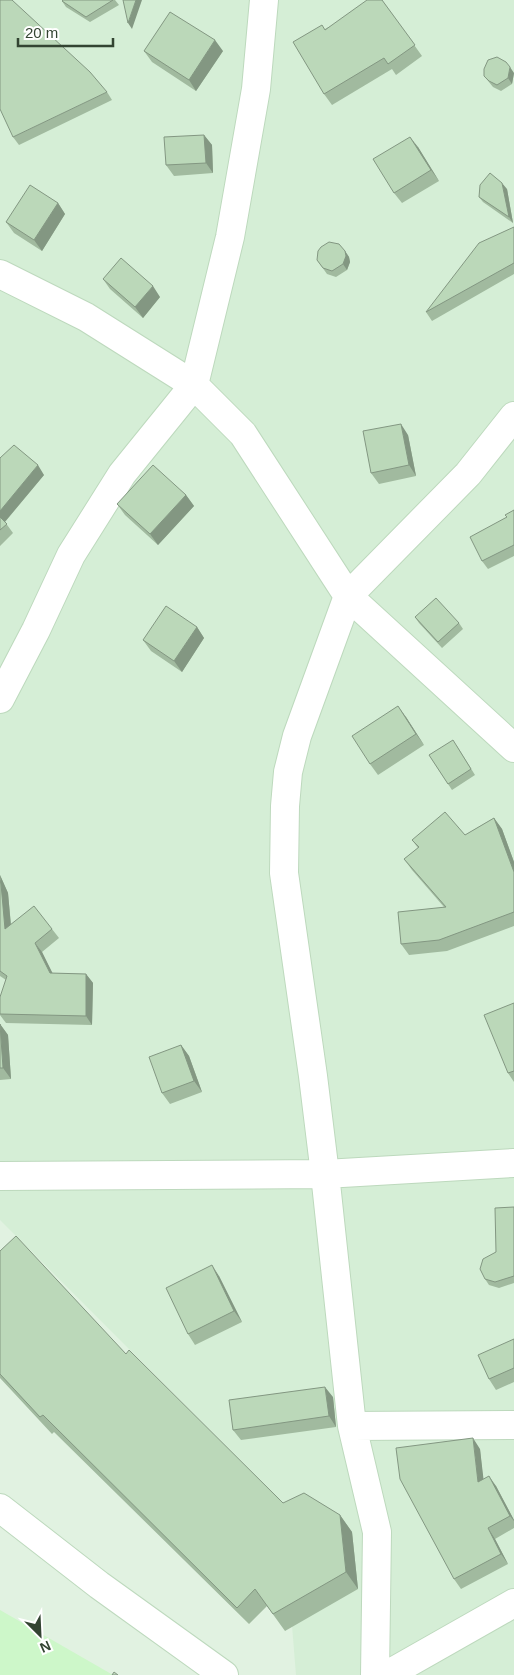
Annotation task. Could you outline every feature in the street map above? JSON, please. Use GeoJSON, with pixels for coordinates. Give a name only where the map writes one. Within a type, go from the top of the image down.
{"type":"FeatureCollection","features":[{"type":"Feature","properties":{"kind":"street"},"geometry":{"type":"LineString","coordinates":[[0,699],[36,630],[71,555],[122,474],[194,385],[230,237],[256,89],[264,0]]}},
{"type":"Feature","properties":{"kind":"street"},"geometry":{"type":"LineString","coordinates":[[0,274],[86,318],[194,385],[243,434],[348,596],[514,748]]}},
{"type":"Feature","properties":{"kind":"street"},"geometry":{"type":"LineString","coordinates":[[375,1675],[377,1532],[352,1426],[313,1076],[284,873],[285,806],[288,772],[297,736],[348,596],[468,474],[514,416]]}},
{"type":"Feature","properties":{"kind":"street"},"geometry":{"type":"LineString","coordinates":[[0,1176],[325,1174],[514,1163]]}},
{"type":"Feature","properties":{"kind":"street"},"geometry":{"type":"LineString","coordinates":[[352,1426],[514,1425]]}},
{"type":"Feature","properties":{"kind":"street"},"geometry":{"type":"LineString","coordinates":[[0,1508],[99,1585],[224,1675]]}},
{"type":"Feature","properties":{"kind":"street"},"geometry":{"type":"LineString","coordinates":[[387,1675],[514,1602]]}},
{"type":"Feature","properties":{"kind":"shaded area"},"geometry":{"type":"Polygon","coordinates":[[[0,0],[514,0],[514,1675],[296,1675],[282,1502],[0,1220],[0,0]]]}},
{"type":"Feature","properties":{"kind":"shaded area"},"geometry":{"type":"Polygon","coordinates":[[[0,1610],[113,1675],[0,1675],[0,1610]]]}},
{"type":"Feature","properties":{"kind":"building"},"geometry":{"type":"Polygon","coordinates":[[[0,0],[12,0],[90,72],[107,92],[13,137],[0,109],[0,0]]]}},
{"type":"Feature","properties":{"kind":"building"},"geometry":{"type":"Polygon","coordinates":[[[63,0],[113,0],[86,17],[63,0]]]}},
{"type":"Feature","properties":{"kind":"building"},"geometry":{"type":"Polygon","coordinates":[[[123,0],[136,0],[128,23],[123,0]]]}},
{"type":"Feature","properties":{"kind":"building"},"geometry":{"type":"Polygon","coordinates":[[[367,0],[382,0],[415,45],[388,64],[384,58],[324,94],[293,42],[322,25],[325,30],[367,0]]]}},
{"type":"Feature","properties":{"kind":"building"},"geometry":{"type":"Polygon","coordinates":[[[170,12],[215,40],[189,80],[144,51],[170,12]]]}},
{"type":"Feature","properties":{"kind":"building"},"geometry":{"type":"Polygon","coordinates":[[[497,57],[506,62],[510,67],[508,78],[497,85],[484,76],[484,69],[488,60],[497,57]]]}},
{"type":"Feature","properties":{"kind":"building"},"geometry":{"type":"Polygon","coordinates":[[[204,135],[206,163],[166,165],[164,137],[204,135]]]}},
{"type":"Feature","properties":{"kind":"building"},"geometry":{"type":"Polygon","coordinates":[[[410,137],[431,170],[394,193],[373,159],[410,137]]]}},
{"type":"Feature","properties":{"kind":"building"},"geometry":{"type":"Polygon","coordinates":[[[490,173],[502,183],[509,217],[479,197],[480,185],[490,173]]]}},
{"type":"Feature","properties":{"kind":"building"},"geometry":{"type":"Polygon","coordinates":[[[30,185],[58,203],[34,240],[6,222],[30,185]]]}},
{"type":"Feature","properties":{"kind":"building"},"geometry":{"type":"Polygon","coordinates":[[[514,227],[514,263],[426,312],[479,243],[514,227]]]}},
{"type":"Feature","properties":{"kind":"building"},"geometry":{"type":"Polygon","coordinates":[[[329,242],[339,244],[345,251],[346,256],[343,264],[332,271],[323,268],[317,260],[318,251],[329,242]]]}},
{"type":"Feature","properties":{"kind":"building"},"geometry":{"type":"Polygon","coordinates":[[[121,258],[153,286],[135,307],[103,279],[121,258]]]}},
{"type":"Feature","properties":{"kind":"building"},"geometry":{"type":"Polygon","coordinates":[[[401,424],[409,465],[371,473],[363,431],[401,424]]]}},
{"type":"Feature","properties":{"kind":"building"},"geometry":{"type":"Polygon","coordinates":[[[14,445],[38,465],[0,511],[0,458],[14,445]]]}},
{"type":"Feature","properties":{"kind":"building"},"geometry":{"type":"Polygon","coordinates":[[[153,465],[186,495],[150,534],[117,504],[153,465]]]}},
{"type":"Feature","properties":{"kind":"building"},"geometry":{"type":"Polygon","coordinates":[[[514,510],[514,545],[482,561],[470,537],[507,517],[505,515],[514,510]]]}},
{"type":"Feature","properties":{"kind":"building"},"geometry":{"type":"Polygon","coordinates":[[[0,517],[7,524],[0,530],[0,517]]]}},
{"type":"Feature","properties":{"kind":"building"},"geometry":{"type":"Polygon","coordinates":[[[436,598],[459,623],[438,642],[415,617],[436,598]]]}},
{"type":"Feature","properties":{"kind":"building"},"geometry":{"type":"Polygon","coordinates":[[[166,606],[197,627],[174,661],[143,640],[166,606]]]}},
{"type":"Feature","properties":{"kind":"building"},"geometry":{"type":"Polygon","coordinates":[[[398,706],[416,734],[370,764],[352,736],[398,706]]]}},
{"type":"Feature","properties":{"kind":"building"},"geometry":{"type":"Polygon","coordinates":[[[453,740],[471,769],[448,784],[429,755],[453,740]]]}},
{"type":"Feature","properties":{"kind":"building"},"geometry":{"type":"Polygon","coordinates":[[[445,812],[465,835],[494,818],[514,872],[514,912],[439,940],[401,944],[398,912],[446,907],[404,859],[419,847],[412,840],[445,812]]]}},
{"type":"Feature","properties":{"kind":"building"},"geometry":{"type":"Polygon","coordinates":[[[0,880],[5,929],[34,906],[52,929],[35,943],[50,973],[86,974],[86,1016],[0,1014],[0,997],[7,976],[0,971],[0,880]]]}},
{"type":"Feature","properties":{"kind":"building"},"geometry":{"type":"Polygon","coordinates":[[[514,1003],[514,1071],[508,1073],[484,1015],[514,1003]]]}},
{"type":"Feature","properties":{"kind":"building"},"geometry":{"type":"Polygon","coordinates":[[[0,1024],[3,1068],[0,1068],[0,1024]]]}},
{"type":"Feature","properties":{"kind":"building"},"geometry":{"type":"Polygon","coordinates":[[[181,1045],[194,1081],[162,1093],[149,1057],[181,1045]]]}},
{"type":"Feature","properties":{"kind":"building"},"geometry":{"type":"Polygon","coordinates":[[[514,1207],[514,1276],[495,1282],[485,1279],[480,1269],[483,1259],[496,1252],[495,1208],[514,1207]]]}},
{"type":"Feature","properties":{"kind":"building"},"geometry":{"type":"Polygon","coordinates":[[[16,1236],[126,1354],[129,1350],[283,1503],[304,1493],[340,1515],[346,1572],[273,1614],[255,1589],[237,1608],[43,1415],[40,1417],[0,1374],[0,1251],[16,1236]]]}},
{"type":"Feature","properties":{"kind":"building"},"geometry":{"type":"Polygon","coordinates":[[[212,1265],[234,1311],[188,1334],[166,1288],[212,1265]]]}},
{"type":"Feature","properties":{"kind":"building"},"geometry":{"type":"Polygon","coordinates":[[[514,1339],[514,1368],[489,1379],[478,1355],[514,1339]]]}},
{"type":"Feature","properties":{"kind":"building"},"geometry":{"type":"Polygon","coordinates":[[[325,1387],[329,1416],[233,1430],[229,1400],[325,1387]]]}},
{"type":"Feature","properties":{"kind":"building"},"geometry":{"type":"Polygon","coordinates":[[[473,1438],[478,1482],[489,1476],[510,1516],[488,1528],[501,1554],[454,1579],[400,1479],[396,1448],[473,1438]]]}}]}
